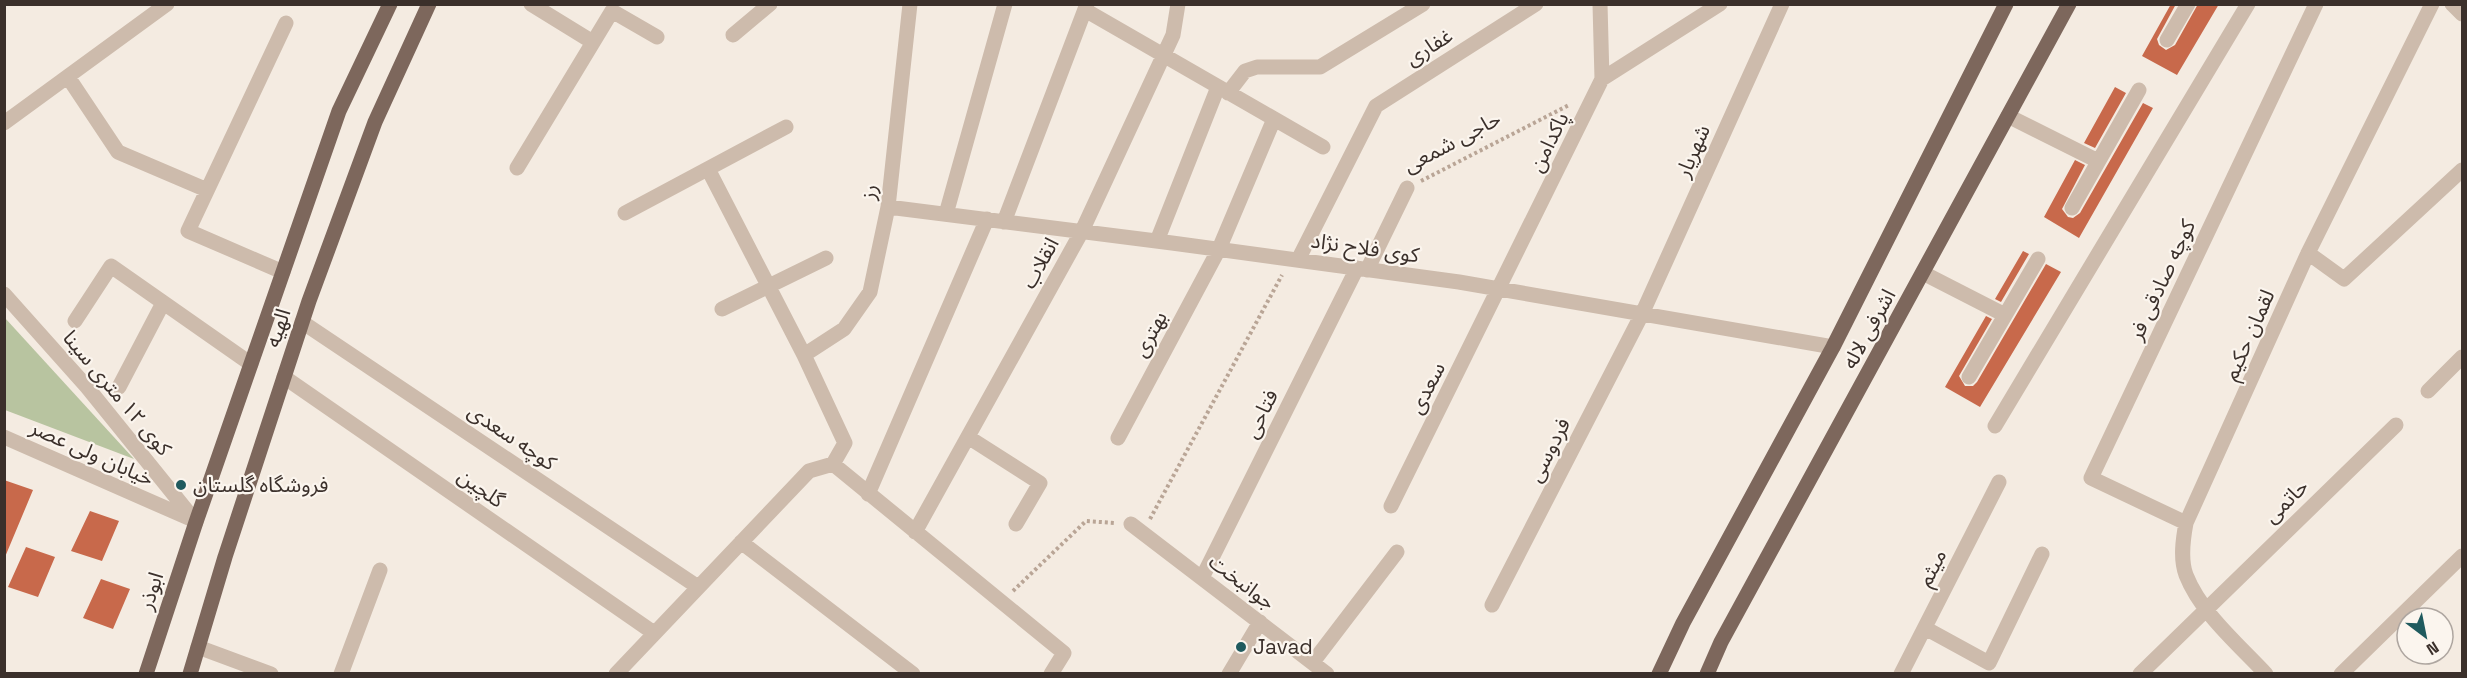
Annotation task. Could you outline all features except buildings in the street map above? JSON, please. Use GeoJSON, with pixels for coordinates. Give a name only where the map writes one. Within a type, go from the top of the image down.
{"type":"FeatureCollection","features":[{"type":"Feature","properties":{"kind":"main road","name":"الهیه"},"geometry":{"type":"LineString","coordinates":[[196,522],[339,111],[390,4]]}},
{"type":"Feature","properties":{"kind":"main road","name":"الهیه"},"geometry":{"type":"LineString","coordinates":[[190,674],[302,322],[375,122],[429,4]]}},
{"type":"Feature","properties":{"kind":"main road","name":"اشرفی لاله"},"geometry":{"type":"LineString","coordinates":[[1659,674],[1689,613],[1833,347],[2006,4]]}},
{"type":"Feature","properties":{"kind":"main road","name":"اشرفی لاله"},"geometry":{"type":"LineString","coordinates":[[1707,674],[1721,642],[2069,4]]}},
{"type":"Feature","properties":{"kind":"main road","name":"ابوذر"},"geometry":{"type":"LineString","coordinates":[[146,674],[196,522]]}},
{"type":"Feature","properties":{"kind":"street"},"geometry":{"type":"LineString","coordinates":[[4,123],[167,4]]}},
{"type":"Feature","properties":{"kind":"street"},"geometry":{"type":"LineString","coordinates":[[531,4],[591,42]]}},
{"type":"Feature","properties":{"kind":"street"},"geometry":{"type":"LineString","coordinates":[[733,35],[770,4]]}},
{"type":"Feature","properties":{"kind":"street","name":"رز"},"geometry":{"type":"LineString","coordinates":[[804,355],[843,329],[870,292],[888,207],[910,4]]}},
{"type":"Feature","properties":{"kind":"street"},"geometry":{"type":"LineString","coordinates":[[946,214],[1005,4]]}},
{"type":"Feature","properties":{"kind":"street","name":"انقلاب"},"geometry":{"type":"LineString","coordinates":[[915,532],[1082,231],[1173,35],[1178,4]]}},
{"type":"Feature","properties":{"kind":"street"},"geometry":{"type":"LineString","coordinates":[[1157,241],[1223,90],[1245,71],[1257,67],[1320,67],[1423,4]]}},
{"type":"Feature","properties":{"kind":"street","name":"غفاری"},"geometry":{"type":"LineString","coordinates":[[1294,260],[1376,106],[1536,4]]}},
{"type":"Feature","properties":{"kind":"street","name":"پاکدامن"},"geometry":{"type":"LineString","coordinates":[[1500,290],[1600,85],[1600,4]]}},
{"type":"Feature","properties":{"kind":"street"},"geometry":{"type":"LineString","coordinates":[[1600,85],[1720,4]]}},
{"type":"Feature","properties":{"kind":"street","name":"شهریار"},"geometry":{"type":"LineString","coordinates":[[1642,314],[1782,4]]}},
{"type":"Feature","properties":{"kind":"street"},"geometry":{"type":"LineString","coordinates":[[2167,40],[2188,4]]}},
{"type":"Feature","properties":{"kind":"street"},"geometry":{"type":"LineString","coordinates":[[1995,426],[2248,4]]}},
{"type":"Feature","properties":{"kind":"street","name":"کوچه صادقی فر"},"geometry":{"type":"LineString","coordinates":[[2186,523],[2091,478],[2316,4]]}},
{"type":"Feature","properties":{"kind":"street","name":"لقمان حکیم"},"geometry":{"type":"LineString","coordinates":[[2265,674],[2205,608],[2185,573],[2182,544],[2186,523],[2308,253],[2432,4]]}},
{"type":"Feature","properties":{"kind":"street"},"geometry":{"type":"LineString","coordinates":[[2452,4],[2463,14]]}},
{"type":"Feature","properties":{"kind":"street"},"geometry":{"type":"LineString","coordinates":[[1004,222],[1086,7],[1163,56],[1323,147]]}},
{"type":"Feature","properties":{"kind":"street"},"geometry":{"type":"LineString","coordinates":[[517,168],[591,42],[612,11],[657,37]]}},
{"type":"Feature","properties":{"kind":"street"},"geometry":{"type":"LineString","coordinates":[[283,272],[188,231],[286,23]]}},
{"type":"Feature","properties":{"kind":"street"},"geometry":{"type":"LineString","coordinates":[[68,77],[118,152],[207,190]]}},
{"type":"Feature","properties":{"kind":"street"},"geometry":{"type":"LineString","coordinates":[[2072,208],[2139,90]]}},
{"type":"Feature","properties":{"kind":"street"},"geometry":{"type":"LineString","coordinates":[[2008,116],[2098,161]]}},
{"type":"Feature","properties":{"kind":"street","name":"بهتری"},"geometry":{"type":"LineString","coordinates":[[1118,438],[1219,249],[1274,119]]}},
{"type":"Feature","properties":{"kind":"street"},"geometry":{"type":"LineString","coordinates":[[625,213],[786,127]]}},
{"type":"Feature","properties":{"kind":"street"},"geometry":{"type":"LineString","coordinates":[[616,674],[809,471],[833,464],[845,443],[804,355],[708,169]]}},
{"type":"Feature","properties":{"kind":"street"},"geometry":{"type":"LineString","coordinates":[[2308,253],[2344,279],[2463,170]]}},
{"type":"Feature","properties":{"kind":"street","name":"حاجی شمعی"},"geometry":{"type":"LineString","coordinates":[[1362,269],[1407,188]]}},
{"type":"Feature","properties":{"kind":"street","name":"کوی فلاح نژاد"},"geometry":{"type":"LineString","coordinates":[[888,207],[1362,269],[1500,290],[1833,347]]}},
{"type":"Feature","properties":{"kind":"street"},"geometry":{"type":"LineString","coordinates":[[868,494],[987,219]]}},
{"type":"Feature","properties":{"kind":"street"},"geometry":{"type":"LineString","coordinates":[[722,309],[826,258]]}},
{"type":"Feature","properties":{"kind":"street"},"geometry":{"type":"LineString","coordinates":[[1969,377],[2038,259]]}},
{"type":"Feature","properties":{"kind":"street"},"geometry":{"type":"LineString","coordinates":[[75,321],[111,266],[251,364]]}},
{"type":"Feature","properties":{"kind":"street","name":"فتاحی"},"geometry":{"type":"LineString","coordinates":[[1202,578],[1362,269]]}},
{"type":"Feature","properties":{"kind":"street"},"geometry":{"type":"LineString","coordinates":[[1923,273],[2005,315]]}},
{"type":"Feature","properties":{"kind":"street","name":"سعدی"},"geometry":{"type":"LineString","coordinates":[[1391,506],[1500,290]]}},
{"type":"Feature","properties":{"kind":"street","name":"کوی ۱۲ متری سینا"},"geometry":{"type":"LineString","coordinates":[[4,294],[87,387],[196,522]]}},
{"type":"Feature","properties":{"kind":"street"},"geometry":{"type":"LineString","coordinates":[[119,387],[163,303]]}},
{"type":"Feature","properties":{"kind":"street","name":"فردوسی"},"geometry":{"type":"LineString","coordinates":[[1492,605],[1642,314]]}},
{"type":"Feature","properties":{"kind":"street","name":"کوچه سعدی"},"geometry":{"type":"LineString","coordinates":[[302,322],[698,587]]}},
{"type":"Feature","properties":{"kind":"street"},"geometry":{"type":"LineString","coordinates":[[2428,391],[2463,357]]}},
{"type":"Feature","properties":{"kind":"street","name":"گلچین"},"geometry":{"type":"LineString","coordinates":[[284,377],[654,633]]}},
{"type":"Feature","properties":{"kind":"street","name":"حاتمی"},"geometry":{"type":"LineString","coordinates":[[2140,674],[2205,608],[2396,425]]}},
{"type":"Feature","properties":{"kind":"street","name":"خیابان ولی عصر"},"geometry":{"type":"LineString","coordinates":[[4,437],[196,522]]}},
{"type":"Feature","properties":{"kind":"street"},"geometry":{"type":"LineString","coordinates":[[968,437],[1040,483],[1016,524]]}},
{"type":"Feature","properties":{"kind":"street"},"geometry":{"type":"LineString","coordinates":[[833,464],[1064,653],[1051,674]]}},
{"type":"Feature","properties":{"kind":"street","name":"میثم"},"geometry":{"type":"LineString","coordinates":[[1901,674],[1999,482]]}},
{"type":"Feature","properties":{"kind":"street","name":"جوانبخت"},"geometry":{"type":"LineString","coordinates":[[1131,524],[1327,674]]}},
{"type":"Feature","properties":{"kind":"street"},"geometry":{"type":"LineString","coordinates":[[741,542],[913,674]]}},
{"type":"Feature","properties":{"kind":"street"},"geometry":{"type":"LineString","coordinates":[[1312,662],[1397,552]]}},
{"type":"Feature","properties":{"kind":"street"},"geometry":{"type":"LineString","coordinates":[[1924,628],[1989,663],[2042,554]]}},
{"type":"Feature","properties":{"kind":"street"},"geometry":{"type":"LineString","coordinates":[[2341,674],[2463,556]]}},
{"type":"Feature","properties":{"kind":"street"},"geometry":{"type":"LineString","coordinates":[[341,674],[380,570]]}},
{"type":"Feature","properties":{"kind":"street"},"geometry":{"type":"LineString","coordinates":[[1229,674],[1260,622]]}},
{"type":"Feature","properties":{"kind":"street"},"geometry":{"type":"LineString","coordinates":[[198,647],[270,674]]}},
{"type":"Feature","properties":{"kind":"path","name":"حاجی شمعی"},"geometry":{"type":"LineString","coordinates":[[1407,188],[1600,85]]}},
{"type":"Feature","properties":{"kind":"path"},"geometry":{"type":"LineString","coordinates":[[1002,602],[1086,521],[1147,524],[1294,260]]}},
{"type":"Feature","properties":{"kind":"green space"},"geometry":{"type":"Polygon","coordinates":[[[5,318],[134,459],[5,410],[5,318]]]}},
{"type":"Feature","properties":{"kind":"place","name":"فروشگاه گلستان"},"geometry":{"type":"Point","coordinates":[181,485]}},
{"type":"Feature","properties":{"kind":"place","name":"Javad"},"geometry":{"type":"Point","coordinates":[1241,647]}}]}
